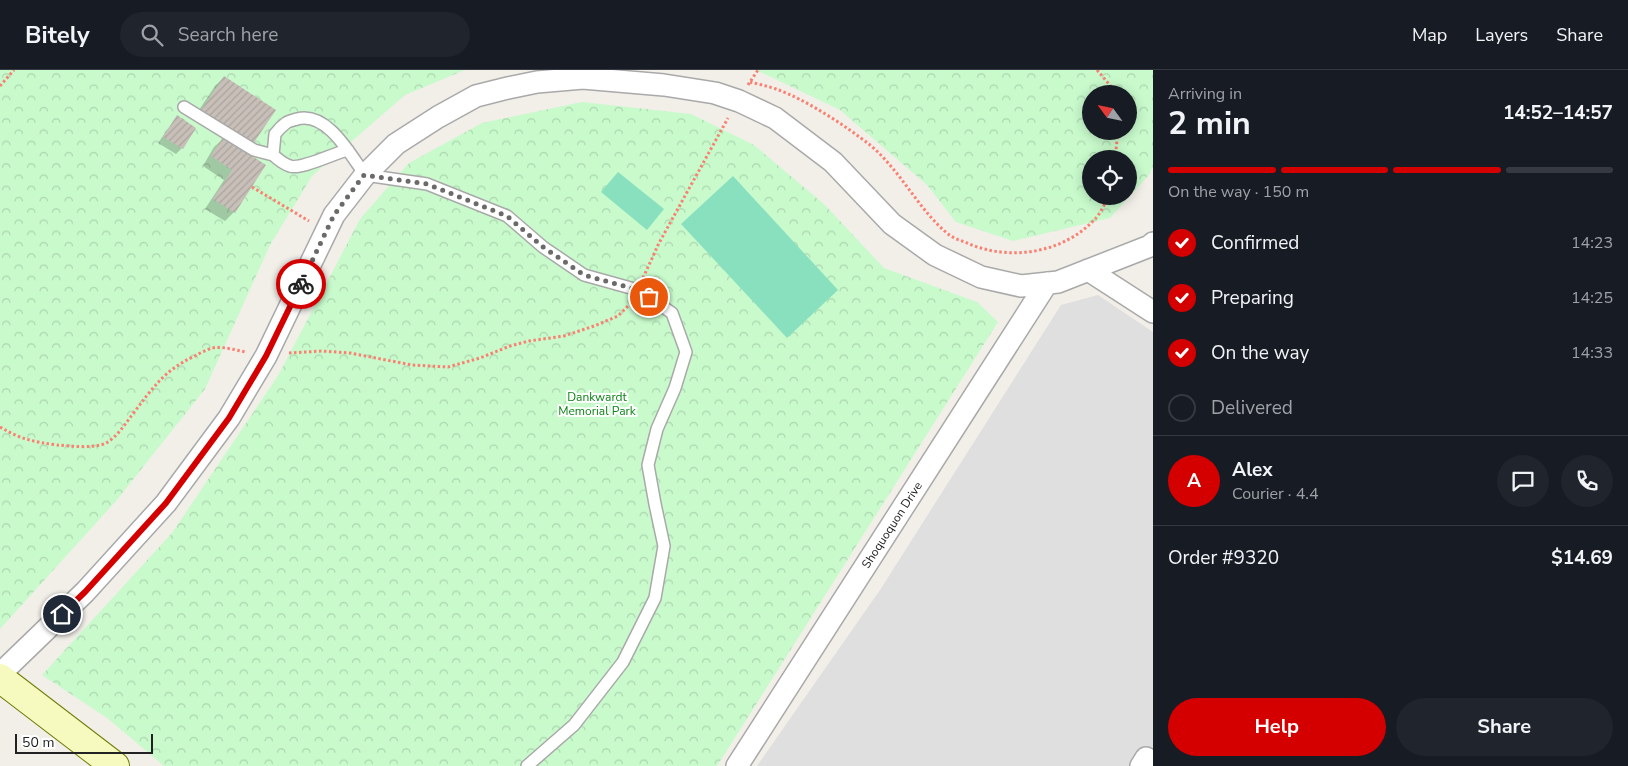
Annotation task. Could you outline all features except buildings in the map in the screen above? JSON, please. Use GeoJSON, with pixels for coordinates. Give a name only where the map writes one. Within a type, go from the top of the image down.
{"type":"FeatureCollection","features":[{"type":"Feature","properties":{"kind":"street"},"geometry":{"type":"LineString","coordinates":[[0,674],[85,592],[166,503],[229,418],[266,356],[334,215],[364,175],[396,144],[438,117],[476,96],[537,82],[583,78],[664,85],[715,93],[739,101],[775,118],[833,162],[892,224],[935,255],[981,277],[1022,286],[1058,282],[1150,246],[1153,242]]}},
{"type":"Feature","properties":{"kind":"street"},"geometry":{"type":"LineString","coordinates":[[1088,270],[1153,312]]}},
{"type":"Feature","properties":{"kind":"street","name":"Shoquoquon Drive"},"geometry":{"type":"LineString","coordinates":[[737,766],[1047,283]]}},
{"type":"Feature","properties":{"kind":"street"},"geometry":{"type":"LineString","coordinates":[[0,678],[115,766]]}},
{"type":"Feature","properties":{"kind":"lane"},"geometry":{"type":"LineString","coordinates":[[184,107],[254,150],[273,155],[292,167],[302,166],[348,150]]}},
{"type":"Feature","properties":{"kind":"lane"},"geometry":{"type":"LineString","coordinates":[[273,155],[275,134],[287,122],[306,117],[318,120],[332,131],[348,150],[364,175],[427,184],[507,216],[543,247],[584,275],[638,290],[672,313],[686,352],[675,388],[657,429],[648,466],[664,546],[656,598],[622,662],[574,725],[527,766]]}},
{"type":"Feature","properties":{"kind":"path"},"geometry":{"type":"LineString","coordinates":[[0,86],[14,70]]}},
{"type":"Feature","properties":{"kind":"path"},"geometry":{"type":"LineString","coordinates":[[0,427],[15,436],[35,442],[74,447],[106,443],[119,432],[160,378],[186,360],[211,348],[223,348],[266,356],[322,351],[357,354],[412,365],[448,367],[480,358],[510,346],[564,336],[618,316],[632,301],[668,226],[723,125],[758,70]]}},
{"type":"Feature","properties":{"kind":"path"},"geometry":{"type":"LineString","coordinates":[[1097,70],[1110,85]]}},
{"type":"Feature","properties":{"kind":"path"},"geometry":{"type":"LineString","coordinates":[[750,82],[777,89],[826,115],[871,146],[898,174],[927,212],[949,235],[980,250],[1022,254],[1049,248],[1075,236],[1096,218],[1103,205]]}},
{"type":"Feature","properties":{"kind":"path"},"geometry":{"type":"LineString","coordinates":[[252,187],[326,232]]}},
{"type":"Feature","properties":{"kind":"shaded area"},"geometry":{"type":"Polygon","coordinates":[[[1098,295],[1153,332],[1153,766],[757,766],[880,590],[1061,305],[1098,295]]]}},
{"type":"Feature","properties":{"kind":"green space"},"geometry":{"type":"Polygon","coordinates":[[[0,70],[465,70],[405,95],[312,176],[270,245],[205,389],[116,501],[0,629],[0,70]]]}},
{"type":"Feature","properties":{"kind":"green space"},"geometry":{"type":"Polygon","coordinates":[[[756,70],[1153,70],[1153,166],[1149,175],[1137,188],[1137,150],[1082,150],[1082,205],[1122,205],[1110,218],[1013,241],[956,222],[927,185],[840,110],[756,70]]]}},
{"type":"Feature","properties":{"kind":"green space","name":"Dankwardt Memorial Park"},"geometry":{"type":"Polygon","coordinates":[[[582,102],[691,114],[754,145],[825,205],[884,268],[977,302],[998,322],[717,766],[164,766],[107,718],[42,675],[172,533],[279,374],[360,219],[409,163],[482,123],[582,102]]]}},
{"type":"Feature","properties":{"kind":"green space"},"geometry":{"type":"Polygon","coordinates":[[[618,172],[664,209],[647,230],[601,192],[618,172]]]}},
{"type":"Feature","properties":{"kind":"green space"},"geometry":{"type":"Polygon","coordinates":[[[733,176],[838,290],[787,338],[681,224],[733,176]]]}},
{"type":"Feature","properties":{"kind":"way so far"},"geometry":{"type":"LineString","coordinates":[[301,284],[334,215],[364,175],[427,184],[507,216],[543,247],[584,275],[638,290],[649,297]]}},
{"type":"Feature","properties":{"kind":"route"},"geometry":{"type":"LineString","coordinates":[[62,614],[85,592],[166,503],[229,418],[266,356],[301,284]]}}]}
